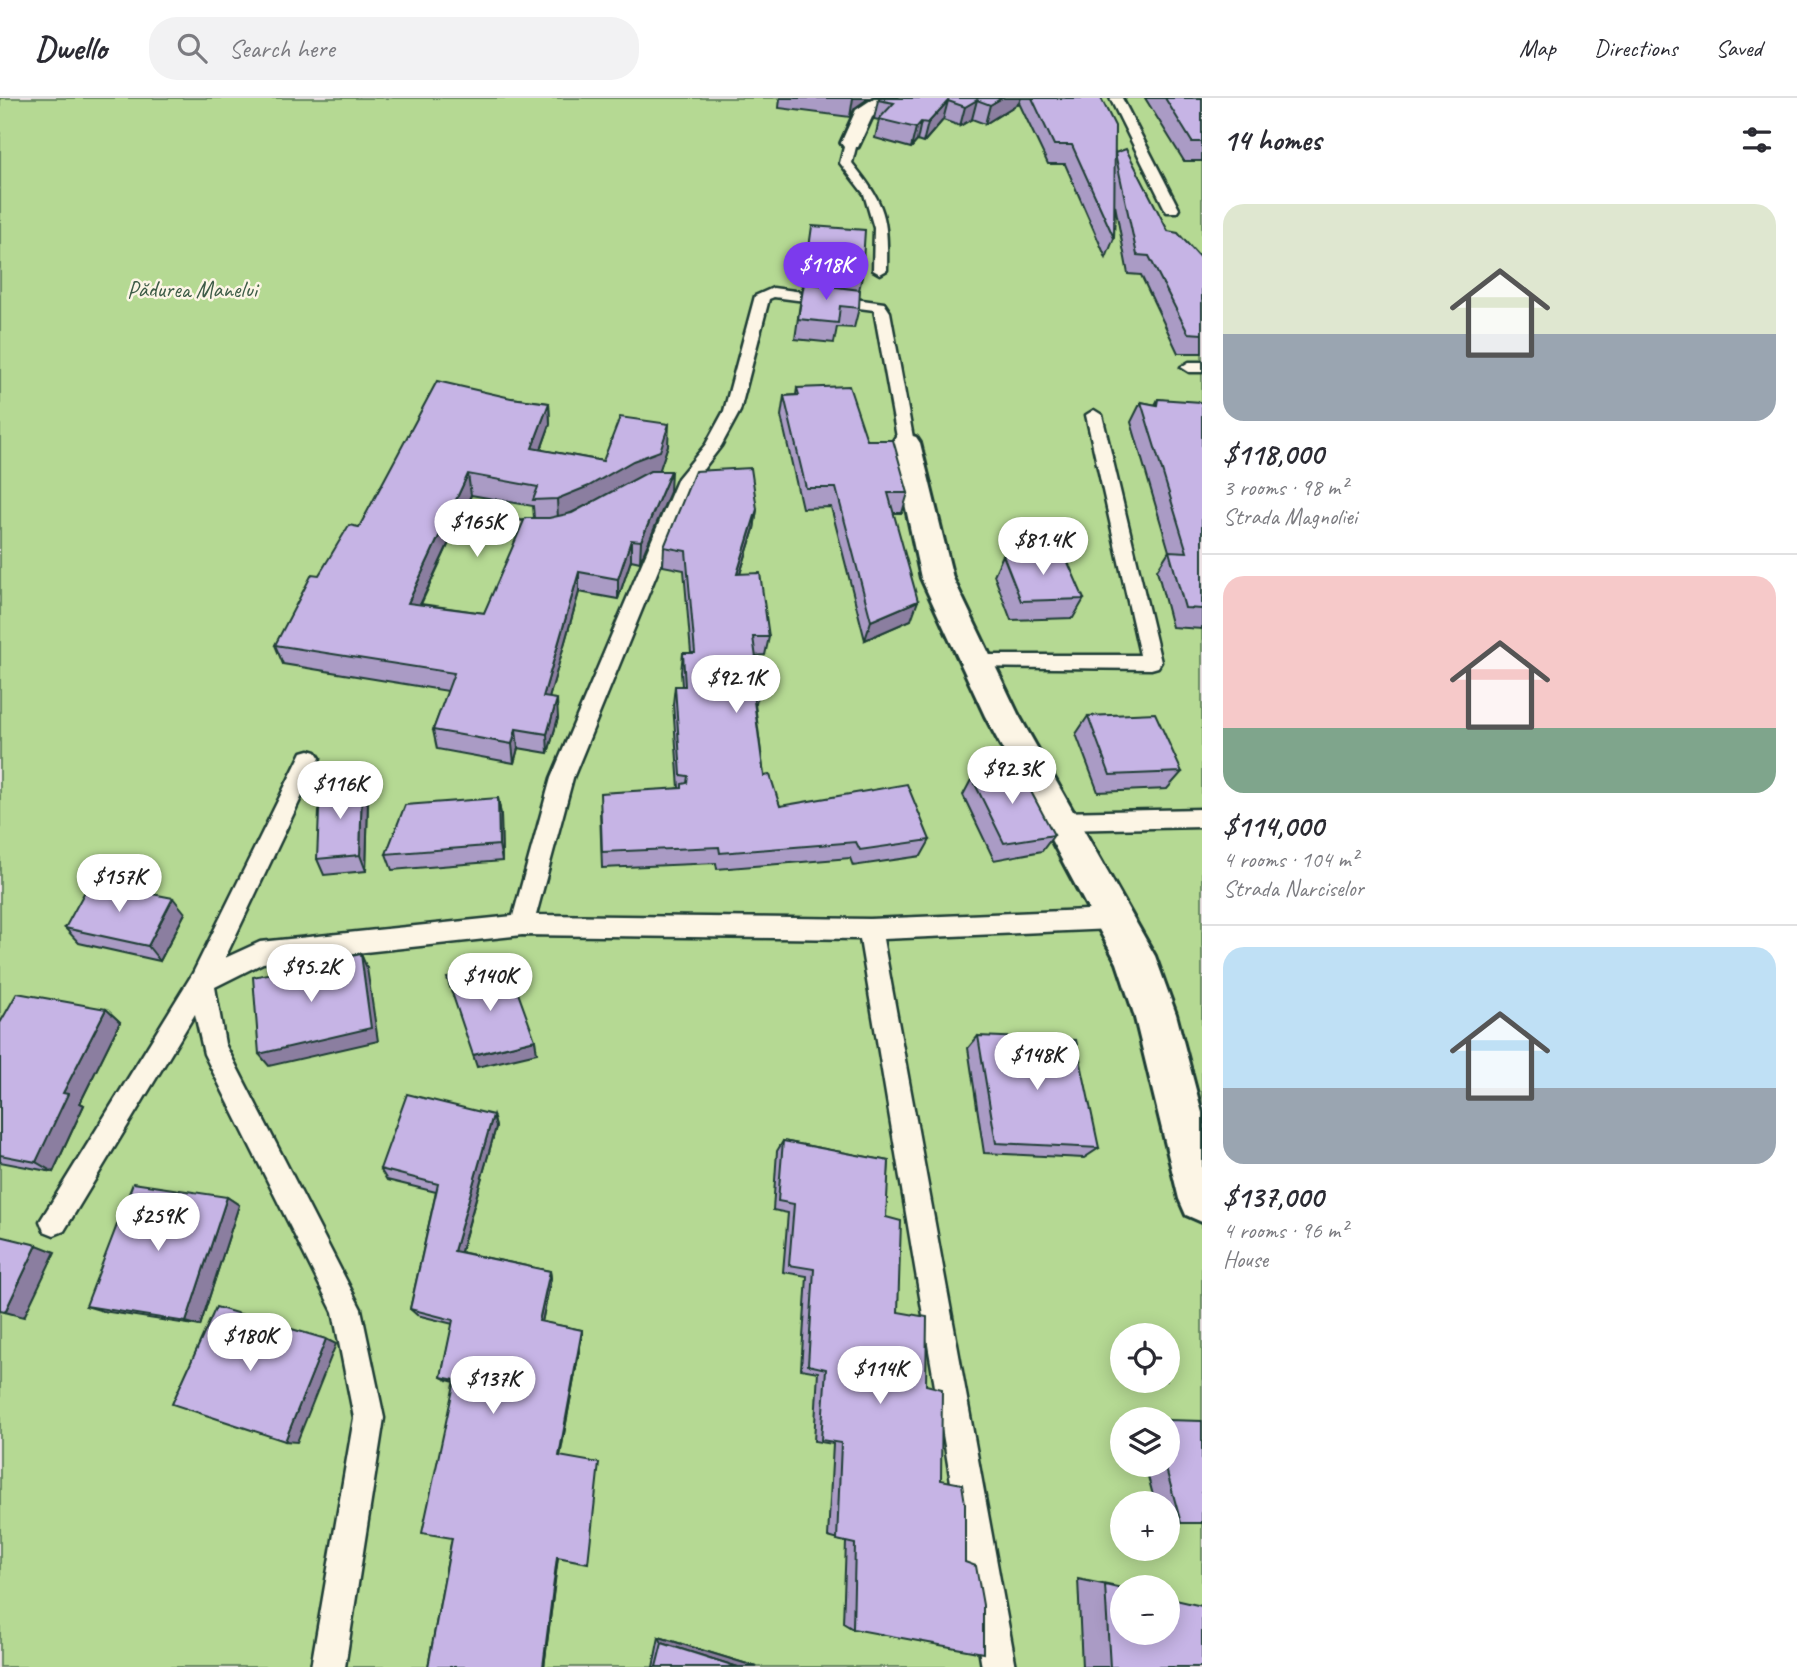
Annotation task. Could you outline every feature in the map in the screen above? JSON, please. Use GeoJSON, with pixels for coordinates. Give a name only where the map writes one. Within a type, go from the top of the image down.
{"type":"FeatureCollection","features":[{"type":"Feature","properties":{"kind":"street"},"geometry":{"type":"LineString","coordinates":[[850,143],[863,114],[887,98]]}},
{"type":"Feature","properties":{"kind":"street"},"geometry":{"type":"LineString","coordinates":[[906,443],[937,578],[976,662],[1059,821],[1135,956],[1151,1002],[1200,1179]]}},
{"type":"Feature","properties":{"kind":"lane"},"geometry":{"type":"LineString","coordinates":[[1116,98],[1172,209]]}},
{"type":"Feature","properties":{"kind":"lane"},"geometry":{"type":"LineString","coordinates":[[850,143],[846,163],[870,192],[881,228],[880,270]]}},
{"type":"Feature","properties":{"kind":"lane"},"geometry":{"type":"LineString","coordinates":[[522,925],[562,778],[687,478],[713,446],[732,411],[765,293],[879,306],[883,313],[906,443]]}},
{"type":"Feature","properties":{"kind":"lane"},"geometry":{"type":"LineString","coordinates":[[976,662],[1151,662],[1094,415]]}},
{"type":"Feature","properties":{"kind":"lane"},"geometry":{"type":"LineString","coordinates":[[667,477],[687,478]]}},
{"type":"Feature","properties":{"kind":"lane"},"geometry":{"type":"LineString","coordinates":[[484,526],[544,529],[567,526]]}},
{"type":"Feature","properties":{"kind":"lane"},"geometry":{"type":"LineString","coordinates":[[54,1221],[202,981],[309,758]]}},
{"type":"Feature","properties":{"kind":"lane"},"geometry":{"type":"LineString","coordinates":[[1059,821],[1202,818]]}},
{"type":"Feature","properties":{"kind":"lane"},"geometry":{"type":"LineString","coordinates":[[202,981],[260,953],[522,925],[870,929],[1112,919]]}},
{"type":"Feature","properties":{"kind":"lane"},"geometry":{"type":"LineString","coordinates":[[870,929],[999,1667]]}},
{"type":"Feature","properties":{"kind":"lane"},"geometry":{"type":"LineString","coordinates":[[202,981],[213,1046],[347,1309],[369,1418],[328,1667]]}},
{"type":"Feature","properties":{"kind":"green space","name":"Pădurea Manelui"},"geometry":{"type":"Polygon","coordinates":[[[0,98],[1202,98],[1202,1667],[0,1667],[0,98]]]}},
{"type":"Feature","properties":{"kind":"building"},"geometry":{"type":"Polygon","coordinates":[[[1002,98],[990,105],[977,100],[965,107],[948,101],[928,123],[921,122],[916,128],[879,119],[894,103],[878,100],[1002,98]]]}},
{"type":"Feature","properties":{"kind":"building"},"geometry":{"type":"Polygon","coordinates":[[[1032,98],[1101,98],[1115,126],[1114,238],[1072,145],[1054,145],[1032,98]]]}},
{"type":"Feature","properties":{"kind":"building"},"geometry":{"type":"Polygon","coordinates":[[[1165,98],[1202,98],[1202,142],[1192,142],[1165,98]]]}},
{"type":"Feature","properties":{"kind":"building"},"geometry":{"type":"Polygon","coordinates":[[[1126,149],[1168,231],[1178,233],[1202,260],[1202,334],[1188,333],[1149,256],[1137,255],[1115,153],[1126,149]]]}},
{"type":"Feature","properties":{"kind":"building"},"geometry":{"type":"Polygon","coordinates":[[[812,226],[865,230],[862,277],[806,269],[812,226]]]}},
{"type":"Feature","properties":{"kind":"building"},"geometry":{"type":"Polygon","coordinates":[[[804,283],[860,290],[859,308],[840,306],[838,323],[798,319],[804,283]]]}},
{"type":"Feature","properties":{"kind":"building"},"geometry":{"type":"Polygon","coordinates":[[[437,381],[511,398],[549,403],[532,448],[603,461],[620,417],[669,424],[660,451],[633,461],[589,486],[557,499],[533,500],[538,487],[468,474],[408,603],[484,613],[525,518],[549,518],[572,513],[650,471],[671,471],[641,541],[631,540],[618,579],[579,572],[543,697],[557,699],[547,734],[516,729],[512,744],[433,730],[454,673],[275,645],[312,574],[319,575],[349,525],[359,527],[437,381]]]}},
{"type":"Feature","properties":{"kind":"building"},"geometry":{"type":"Polygon","coordinates":[[[849,386],[867,440],[893,440],[908,493],[888,493],[918,601],[871,621],[836,488],[806,488],[784,396],[799,395],[797,388],[849,386]]]}},
{"type":"Feature","properties":{"kind":"building"},"geometry":{"type":"Polygon","coordinates":[[[1158,399],[1201,402],[1202,405],[1202,609],[1185,608],[1169,551],[1187,552],[1141,402],[1157,405],[1158,399]]]}},
{"type":"Feature","properties":{"kind":"building"},"geometry":{"type":"Polygon","coordinates":[[[751,468],[757,509],[737,574],[760,573],[769,637],[753,637],[760,686],[752,686],[764,776],[770,775],[780,806],[907,784],[930,840],[860,850],[856,842],[720,853],[719,847],[602,852],[600,793],[682,788],[682,784],[687,783],[688,776],[681,775],[675,686],[685,686],[683,653],[695,653],[686,551],[664,547],[695,471],[751,468]]]}},
{"type":"Feature","properties":{"kind":"building"},"geometry":{"type":"Polygon","coordinates":[[[1064,553],[1084,599],[1021,601],[1003,555],[1064,553]]]}},
{"type":"Feature","properties":{"kind":"building"},"geometry":{"type":"Polygon","coordinates":[[[1155,713],[1182,772],[1110,775],[1088,716],[1155,713]]]}},
{"type":"Feature","properties":{"kind":"building"},"geometry":{"type":"Polygon","coordinates":[[[1019,769],[1054,835],[1004,843],[972,778],[1019,769]]]}},
{"type":"Feature","properties":{"kind":"building"},"geometry":{"type":"Polygon","coordinates":[[[362,783],[360,855],[317,859],[320,788],[362,783]]]}},
{"type":"Feature","properties":{"kind":"building"},"geometry":{"type":"Polygon","coordinates":[[[498,798],[499,845],[386,854],[405,805],[498,798]]]}},
{"type":"Feature","properties":{"kind":"building"},"geometry":{"type":"Polygon","coordinates":[[[90,882],[173,898],[148,946],[65,928],[90,882]]]}},
{"type":"Feature","properties":{"kind":"building"},"geometry":{"type":"Polygon","coordinates":[[[361,954],[371,1028],[259,1054],[253,977],[361,954]]]}},
{"type":"Feature","properties":{"kind":"building"},"geometry":{"type":"Polygon","coordinates":[[[484,970],[489,989],[514,982],[535,1040],[473,1055],[447,978],[484,970]]]}},
{"type":"Feature","properties":{"kind":"building"},"geometry":{"type":"Polygon","coordinates":[[[17,993],[106,1009],[63,1093],[68,1094],[36,1162],[0,1155],[0,1023],[17,993]]]}},
{"type":"Feature","properties":{"kind":"building"},"geometry":{"type":"Polygon","coordinates":[[[978,1036],[1076,1040],[1099,1148],[996,1143],[978,1036]]]}},
{"type":"Feature","properties":{"kind":"building"},"geometry":{"type":"Polygon","coordinates":[[[407,1094],[493,1115],[454,1251],[550,1271],[539,1321],[582,1330],[559,1456],[599,1463],[588,1563],[557,1557],[543,1667],[428,1667],[452,1538],[422,1533],[455,1380],[441,1377],[453,1320],[410,1309],[438,1184],[380,1169],[407,1094]]]}},
{"type":"Feature","properties":{"kind":"building"},"geometry":{"type":"Polygon","coordinates":[[[783,1141],[889,1161],[886,1217],[901,1221],[898,1312],[927,1317],[926,1385],[942,1389],[941,1480],[962,1484],[965,1503],[965,1562],[976,1566],[983,1605],[983,1653],[853,1629],[855,1544],[837,1540],[841,1443],[821,1440],[826,1369],[808,1365],[814,1269],[789,1265],[794,1204],[778,1201],[783,1141]]]}},
{"type":"Feature","properties":{"kind":"building"},"geometry":{"type":"Polygon","coordinates":[[[133,1183],[227,1197],[186,1322],[86,1306],[133,1183]]]}},
{"type":"Feature","properties":{"kind":"building"},"geometry":{"type":"Polygon","coordinates":[[[0,1236],[37,1245],[5,1312],[0,1311],[0,1236]]]}},
{"type":"Feature","properties":{"kind":"building"},"geometry":{"type":"Polygon","coordinates":[[[216,1307],[326,1339],[285,1441],[172,1404],[216,1307]]]}},
{"type":"Feature","properties":{"kind":"building"},"geometry":{"type":"Polygon","coordinates":[[[1180,1420],[1202,1421],[1202,1523],[1181,1523],[1180,1491],[1172,1491],[1168,1477],[1180,1477],[1180,1420]]]}},
{"type":"Feature","properties":{"kind":"building"},"geometry":{"type":"Polygon","coordinates":[[[1105,1585],[1110,1586],[1110,1645],[1180,1645],[1180,1601],[1202,1606],[1202,1667],[1110,1667],[1105,1585]]]}},
{"type":"Feature","properties":{"kind":"building"},"geometry":{"type":"Polygon","coordinates":[[[662,1643],[738,1667],[656,1667],[662,1643]]]}}]}
